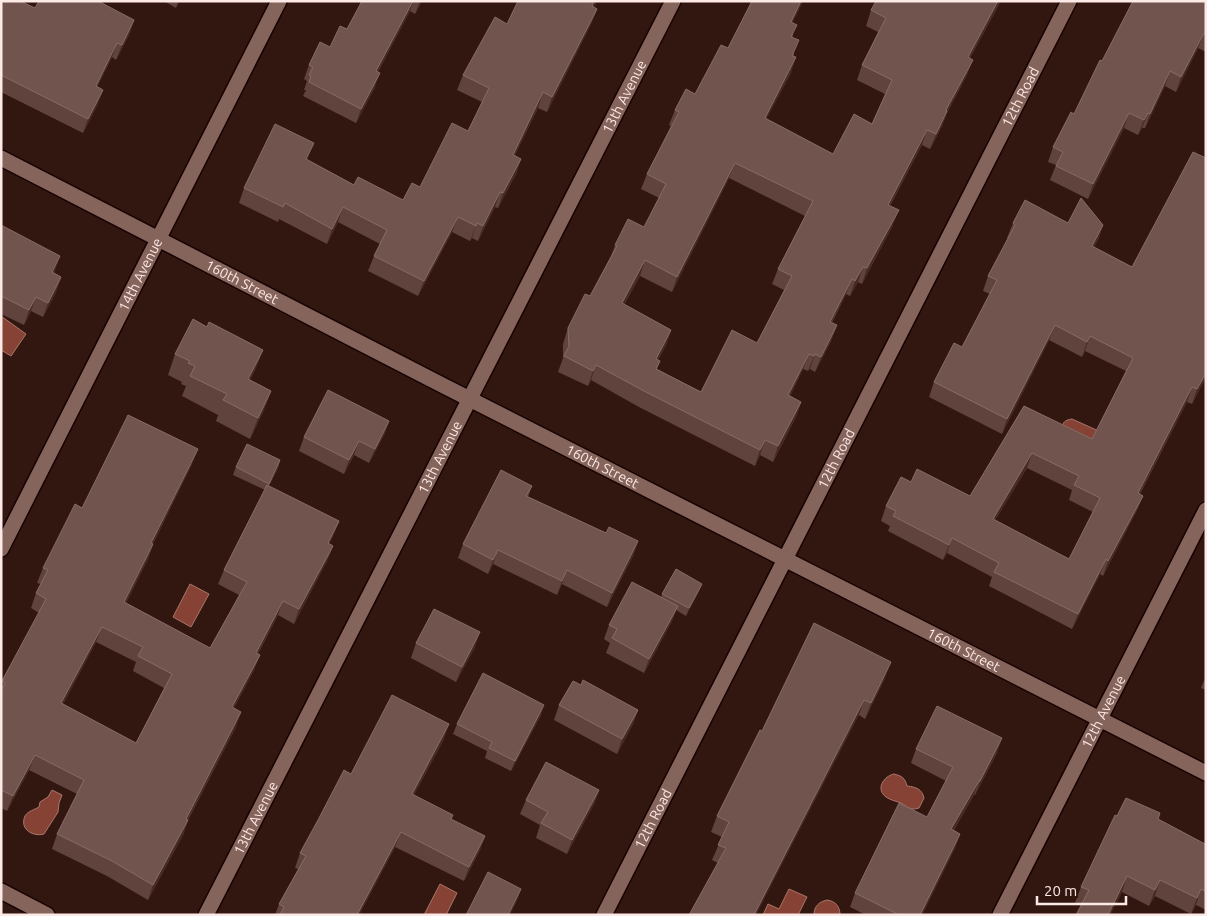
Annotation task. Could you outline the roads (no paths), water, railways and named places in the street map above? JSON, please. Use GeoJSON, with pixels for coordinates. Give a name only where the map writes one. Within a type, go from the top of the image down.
{"type":"FeatureCollection","features":[{"type":"Feature","properties":{"kind":"street","name":"14th Avenue"},"geometry":{"type":"LineString","coordinates":[[1,549],[279,1]]}},
{"type":"Feature","properties":{"kind":"street","name":"13th Avenue"},"geometry":{"type":"LineString","coordinates":[[206,915],[673,1]]}},
{"type":"Feature","properties":{"kind":"street","name":"12th Road"},"geometry":{"type":"LineString","coordinates":[[604,915],[1069,1]]}},
{"type":"Feature","properties":{"kind":"street","name":"160th Street"},"geometry":{"type":"LineString","coordinates":[[1,158],[469,399],[1206,773]]}},
{"type":"Feature","properties":{"kind":"street","name":"12th Avenue"},"geometry":{"type":"LineString","coordinates":[[1000,915],[1206,510]]}},
{"type":"Feature","properties":{"kind":"street"},"geometry":{"type":"LineString","coordinates":[[1,891],[47,915]]}}]}
